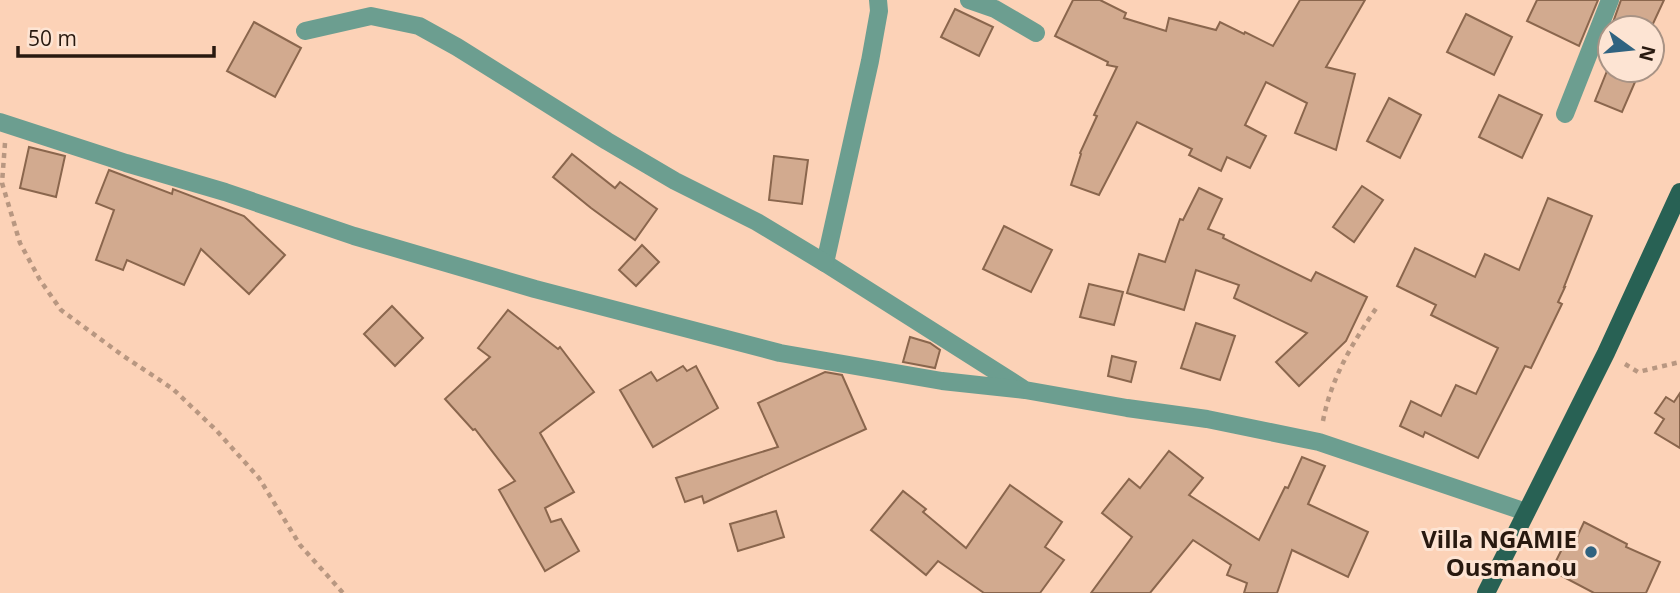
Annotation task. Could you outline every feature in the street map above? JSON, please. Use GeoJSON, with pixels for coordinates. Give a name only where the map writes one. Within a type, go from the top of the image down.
{"type":"FeatureCollection","features":[{"type":"Feature","properties":{"kind":"main road"},"geometry":{"type":"LineString","coordinates":[[1486,593],[1606,353],[1680,192]]}},
{"type":"Feature","properties":{"kind":"street"},"geometry":{"type":"LineString","coordinates":[[825,263],[870,61],[879,11],[878,0]]}},
{"type":"Feature","properties":{"kind":"street"},"geometry":{"type":"LineString","coordinates":[[970,0],[995,9],[1037,33]]}},
{"type":"Feature","properties":{"kind":"street"},"geometry":{"type":"LineString","coordinates":[[1565,114],[1610,0]]}},
{"type":"Feature","properties":{"kind":"street"},"geometry":{"type":"LineString","coordinates":[[305,31],[371,16],[419,26],[675,181],[757,222],[1025,390]]}},
{"type":"Feature","properties":{"kind":"street"},"geometry":{"type":"LineString","coordinates":[[4,124],[225,192],[354,236],[573,299],[780,353],[942,381],[1025,390],[1207,419],[1319,442],[1526,512]]}},
{"type":"Feature","properties":{"kind":"path"},"geometry":{"type":"LineString","coordinates":[[4,124],[2,183],[20,243],[40,280],[61,310],[173,389],[216,430],[260,478],[299,545],[343,593]]}},
{"type":"Feature","properties":{"kind":"path"},"geometry":{"type":"LineString","coordinates":[[1319,442],[1335,378],[1355,339],[1377,307]]}},
{"type":"Feature","properties":{"kind":"path"},"geometry":{"type":"LineString","coordinates":[[1606,353],[1638,372],[1680,362]]}},
{"type":"Feature","properties":{"kind":"building"},"geometry":{"type":"Polygon","coordinates":[[[1073,0],[1100,0],[1126,13],[1124,18],[1166,31],[1169,18],[1216,30],[1220,22],[1273,46],[1300,0],[1365,0],[1326,67],[1355,74],[1336,150],[1295,133],[1307,103],[1266,82],[1245,125],[1266,136],[1250,168],[1227,157],[1221,171],[1189,155],[1192,149],[1137,122],[1099,195],[1071,185],[1080,153],[1097,116],[1094,115],[1117,67],[1107,65],[1108,62],[1055,36],[1073,0]]]}},
{"type":"Feature","properties":{"kind":"building"},"geometry":{"type":"Polygon","coordinates":[[[1537,0],[1598,0],[1579,46],[1527,21],[1537,0]]]}},
{"type":"Feature","properties":{"kind":"building"},"geometry":{"type":"Polygon","coordinates":[[[1621,0],[1664,0],[1658,14],[1616,14],[1621,0]]]}},
{"type":"Feature","properties":{"kind":"building"},"geometry":{"type":"Polygon","coordinates":[[[955,9],[993,27],[979,56],[941,37],[955,9]]]}},
{"type":"Feature","properties":{"kind":"building"},"geometry":{"type":"Polygon","coordinates":[[[1466,14],[1512,37],[1494,75],[1447,52],[1466,14]]]}},
{"type":"Feature","properties":{"kind":"building"},"geometry":{"type":"Polygon","coordinates":[[[254,22],[301,48],[275,97],[227,71],[254,22]]]}},
{"type":"Feature","properties":{"kind":"building"},"geometry":{"type":"Polygon","coordinates":[[[1602,84],[1634,84],[1622,112],[1595,101],[1602,84]]]}},
{"type":"Feature","properties":{"kind":"building"},"geometry":{"type":"Polygon","coordinates":[[[1499,95],[1542,115],[1522,158],[1479,137],[1499,95]]]}},
{"type":"Feature","properties":{"kind":"building"},"geometry":{"type":"Polygon","coordinates":[[[1389,98],[1421,115],[1400,158],[1367,141],[1389,98]]]}},
{"type":"Feature","properties":{"kind":"building"},"geometry":{"type":"Polygon","coordinates":[[[29,147],[65,156],[56,197],[20,188],[29,147]]]}},
{"type":"Feature","properties":{"kind":"building"},"geometry":{"type":"Polygon","coordinates":[[[572,154],[615,188],[620,182],[657,209],[635,240],[553,177],[572,154]]]}},
{"type":"Feature","properties":{"kind":"building"},"geometry":{"type":"Polygon","coordinates":[[[774,156],[808,160],[802,204],[769,200],[774,156]]]}},
{"type":"Feature","properties":{"kind":"building"},"geometry":{"type":"Polygon","coordinates":[[[109,170],[172,194],[173,189],[244,216],[285,255],[249,294],[201,249],[184,285],[127,260],[123,270],[96,260],[114,210],[96,203],[109,170]]]}},
{"type":"Feature","properties":{"kind":"building"},"geometry":{"type":"Polygon","coordinates":[[[1362,186],[1383,200],[1354,242],[1333,227],[1362,186]]]}},
{"type":"Feature","properties":{"kind":"building"},"geometry":{"type":"Polygon","coordinates":[[[1199,188],[1222,199],[1208,229],[1311,281],[1316,272],[1367,297],[1346,341],[1299,386],[1276,362],[1307,333],[1234,298],[1239,285],[1196,270],[1184,310],[1127,293],[1139,254],[1165,262],[1180,219],[1183,220],[1199,188]]]}},
{"type":"Feature","properties":{"kind":"building"},"geometry":{"type":"Polygon","coordinates":[[[1548,198],[1592,216],[1558,302],[1562,304],[1531,368],[1525,366],[1478,458],[1425,432],[1423,437],[1400,426],[1411,401],[1441,416],[1456,385],[1476,394],[1498,348],[1431,315],[1436,305],[1397,286],[1415,248],[1475,277],[1485,254],[1519,270],[1548,198]]]}},
{"type":"Feature","properties":{"kind":"building"},"geometry":{"type":"Polygon","coordinates":[[[1004,226],[1052,250],[1031,292],[983,269],[1004,226]]]}},
{"type":"Feature","properties":{"kind":"building"},"geometry":{"type":"Polygon","coordinates":[[[642,245],[659,262],[636,286],[619,270],[642,245]]]}},
{"type":"Feature","properties":{"kind":"building"},"geometry":{"type":"Polygon","coordinates":[[[1089,284],[1123,292],[1114,325],[1080,317],[1089,284]]]}},
{"type":"Feature","properties":{"kind":"building"},"geometry":{"type":"Polygon","coordinates":[[[392,306],[423,338],[395,366],[364,334],[392,306]]]}},
{"type":"Feature","properties":{"kind":"building"},"geometry":{"type":"Polygon","coordinates":[[[508,310],[558,349],[560,347],[594,392],[540,433],[574,492],[545,508],[551,522],[561,519],[579,551],[545,571],[499,490],[515,481],[475,429],[473,430],[445,399],[490,357],[478,348],[508,310]]]}},
{"type":"Feature","properties":{"kind":"building"},"geometry":{"type":"Polygon","coordinates":[[[1196,323],[1235,336],[1220,380],[1181,368],[1196,323]]]}},
{"type":"Feature","properties":{"kind":"building"},"geometry":{"type":"Polygon","coordinates":[[[910,337],[930,343],[940,350],[935,368],[903,362],[910,337]]]}},
{"type":"Feature","properties":{"kind":"building"},"geometry":{"type":"Polygon","coordinates":[[[1112,356],[1136,362],[1131,382],[1108,376],[1112,356]]]}},
{"type":"Feature","properties":{"kind":"building"},"geometry":{"type":"Polygon","coordinates":[[[683,366],[687,371],[696,366],[718,408],[653,447],[620,390],[651,372],[657,381],[683,366]]]}},
{"type":"Feature","properties":{"kind":"building"},"geometry":{"type":"Polygon","coordinates":[[[825,372],[842,375],[866,429],[704,503],[702,496],[685,502],[676,478],[778,447],[758,403],[825,372]]]}},
{"type":"Feature","properties":{"kind":"building"},"geometry":{"type":"Polygon","coordinates":[[[1680,393],[1680,448],[1655,433],[1664,419],[1655,413],[1666,397],[1674,402],[1680,393]]]}},
{"type":"Feature","properties":{"kind":"building"},"geometry":{"type":"Polygon","coordinates":[[[1169,451],[1203,478],[1189,495],[1259,540],[1302,457],[1325,466],[1308,504],[1368,532],[1348,577],[1292,550],[1277,593],[1244,593],[1247,583],[1227,575],[1231,565],[1193,540],[1150,593],[1091,593],[1132,537],[1102,513],[1129,479],[1140,488],[1169,451]]]}},
{"type":"Feature","properties":{"kind":"building"},"geometry":{"type":"Polygon","coordinates":[[[1010,485],[1062,522],[1045,547],[1064,560],[1040,593],[984,593],[938,561],[926,575],[871,530],[903,491],[926,509],[923,512],[966,548],[1010,485]]]}},
{"type":"Feature","properties":{"kind":"building"},"geometry":{"type":"Polygon","coordinates":[[[776,511],[784,537],[738,551],[730,524],[776,511]]]}},
{"type":"Feature","properties":{"kind":"building","name":"Villa NGAMIE Ousmanou"},"geometry":{"type":"Polygon","coordinates":[[[1584,522],[1627,544],[1626,547],[1660,562],[1646,593],[1594,593],[1558,574],[1563,564],[1556,561],[1570,533],[1577,537],[1584,522]]]}},
{"type":"Feature","properties":{"kind":"place","name":"Villa NGAMIE Ousmanou"},"geometry":{"type":"Point","coordinates":[1591,552]}}]}
